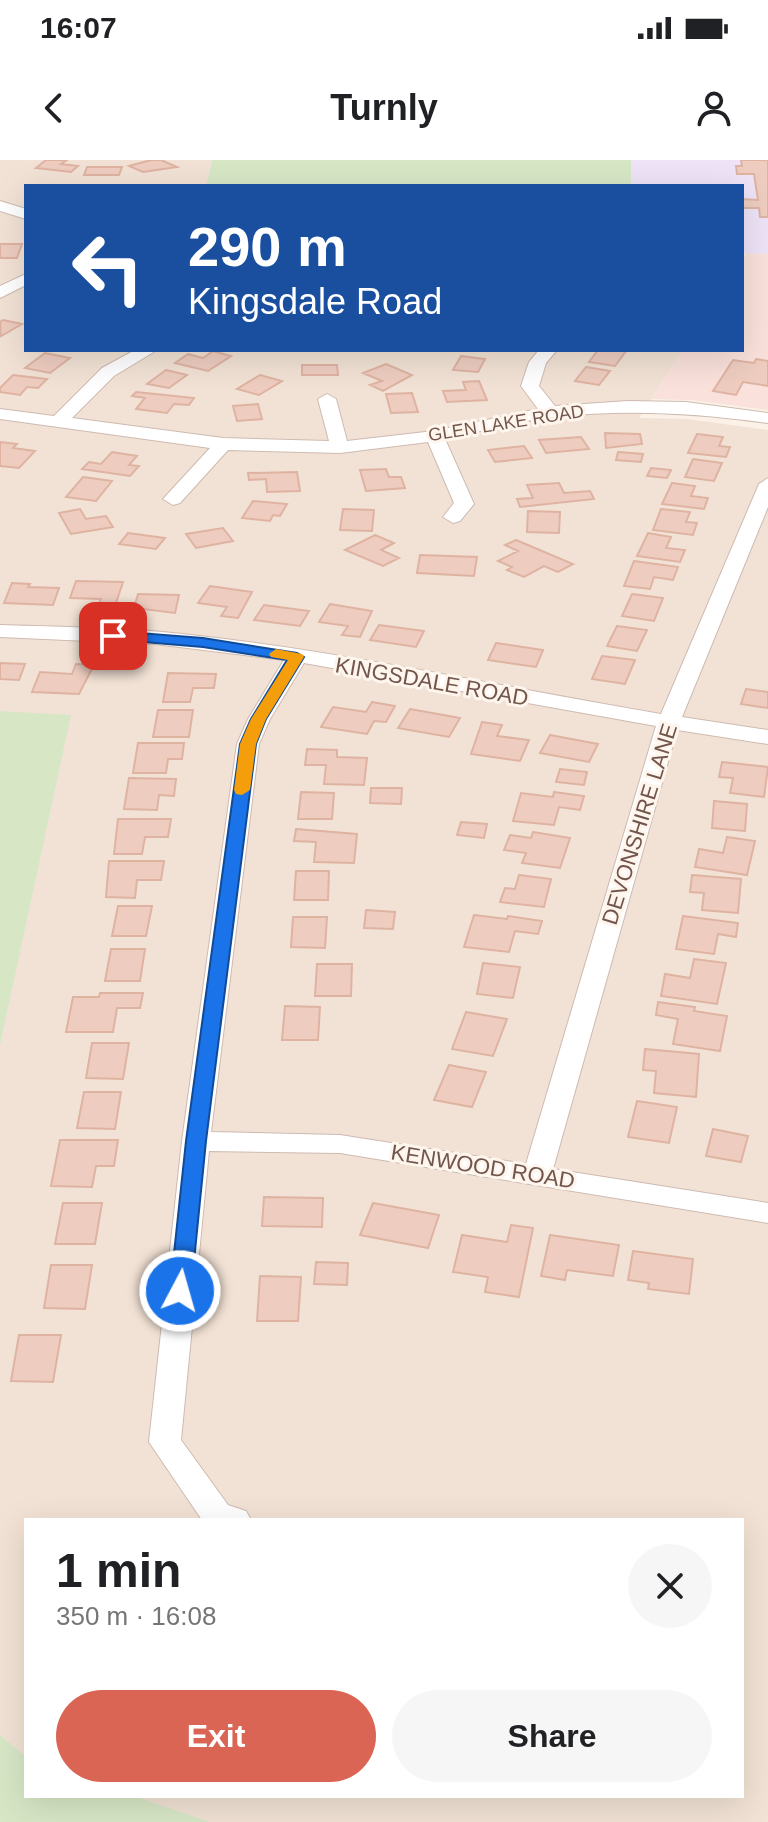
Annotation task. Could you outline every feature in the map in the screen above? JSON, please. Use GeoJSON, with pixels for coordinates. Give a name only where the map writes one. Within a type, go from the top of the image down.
{"type":"FeatureCollection","features":[{"type":"Feature","properties":{"kind":"street"},"geometry":{"type":"LineString","coordinates":[[0,206],[24,213]]}},
{"type":"Feature","properties":{"kind":"street"},"geometry":{"type":"LineString","coordinates":[[0,293],[24,280]]}},
{"type":"Feature","properties":{"kind":"street"},"geometry":{"type":"LineString","coordinates":[[58,422],[108,372],[144,352]]}},
{"type":"Feature","properties":{"kind":"street"},"geometry":{"type":"LineString","coordinates":[[546,352],[538,362],[530,386],[550,412]]}},
{"type":"Feature","properties":{"kind":"street"},"geometry":{"type":"LineString","coordinates":[[327,399],[340,447]]}},
{"type":"Feature","properties":{"kind":"street","name":"GLEN LAKE ROAD"},"geometry":{"type":"LineString","coordinates":[[0,414],[223,444],[340,447],[434,436],[550,412],[628,406],[686,407],[768,418]]}},
{"type":"Feature","properties":{"kind":"street"},"geometry":{"type":"LineString","coordinates":[[434,436],[464,504],[453,517]]}},
{"type":"Feature","properties":{"kind":"street"},"geometry":{"type":"LineString","coordinates":[[173,499],[223,444]]}},
{"type":"Feature","properties":{"kind":"street","name":"DEVONSHIRE LANE"},"geometry":{"type":"LineString","coordinates":[[537,1174],[668,724],[768,484]]}},
{"type":"Feature","properties":{"kind":"street","name":"KINGSDALE ROAD"},"geometry":{"type":"LineString","coordinates":[[0,631],[172,639],[297,657],[668,724],[768,737]]}},
{"type":"Feature","properties":{"kind":"street"},"geometry":{"type":"LineString","coordinates":[[227,1518],[217,1515],[165,1442],[196,1141],[248,744],[259,719],[297,657]]}},
{"type":"Feature","properties":{"kind":"street","name":"KENWOOD ROAD"},"geometry":{"type":"LineString","coordinates":[[196,1141],[340,1144],[768,1213]]}},
{"type":"Feature","properties":{"kind":"shaded area"},"geometry":{"type":"Polygon","coordinates":[[[0,160],[212,160],[206,184],[24,184],[24,352],[682,352],[639,418],[687,419],[768,430],[768,1822],[206,1822],[135,1798],[744,1798],[744,1518],[24,1518],[24,1757],[0,1736],[0,160]]]}},
{"type":"Feature","properties":{"kind":"shaded area"},"geometry":{"type":"Polygon","coordinates":[[[212,160],[768,160],[768,254],[744,253],[744,184],[206,184],[212,160]]]}},
{"type":"Feature","properties":{"kind":"shaded area"},"geometry":{"type":"Polygon","coordinates":[[[746,253],[768,254],[768,410],[692,400],[651,399],[682,352],[744,352],[746,253]]]}},
{"type":"Feature","properties":{"kind":"green space"},"geometry":{"type":"Polygon","coordinates":[[[212,160],[631,160],[631,184],[206,184],[212,160]]]}},
{"type":"Feature","properties":{"kind":"green space"},"geometry":{"type":"Polygon","coordinates":[[[0,711],[71,715],[0,1045],[0,711]]]}},
{"type":"Feature","properties":{"kind":"green space"},"geometry":{"type":"Polygon","coordinates":[[[0,1735],[24,1755],[24,1798],[139,1798],[210,1822],[0,1822],[0,1735]]]}},
{"type":"Feature","properties":{"kind":"building"},"geometry":{"type":"Polygon","coordinates":[[[46,160],[67,160],[61,164],[78,166],[71,172],[36,168],[46,160]]]}},
{"type":"Feature","properties":{"kind":"building"},"geometry":{"type":"Polygon","coordinates":[[[161,160],[177,167],[143,172],[129,166],[161,160]]]}},
{"type":"Feature","properties":{"kind":"building"},"geometry":{"type":"Polygon","coordinates":[[[741,160],[768,160],[768,217],[760,217],[759,208],[744,208],[744,199],[758,200],[754,174],[737,174],[736,166],[742,166],[741,160]]]}},
{"type":"Feature","properties":{"kind":"building"},"geometry":{"type":"Polygon","coordinates":[[[87,167],[122,167],[119,175],[84,175],[87,167]]]}},
{"type":"Feature","properties":{"kind":"building"},"geometry":{"type":"Polygon","coordinates":[[[0,244],[22,244],[17,258],[0,258],[0,244]]]}},
{"type":"Feature","properties":{"kind":"building"},"geometry":{"type":"Polygon","coordinates":[[[0,322],[22,324],[1,336],[0,322]]]}},
{"type":"Feature","properties":{"kind":"building"},"geometry":{"type":"Polygon","coordinates":[[[212,352],[231,356],[208,371],[175,363],[188,354],[203,358],[212,352]]]}},
{"type":"Feature","properties":{"kind":"building"},"geometry":{"type":"Polygon","coordinates":[[[596,352],[625,352],[615,366],[589,362],[596,352]]]}},
{"type":"Feature","properties":{"kind":"building"},"geometry":{"type":"Polygon","coordinates":[[[45,353],[70,358],[50,373],[25,368],[45,353]]]}},
{"type":"Feature","properties":{"kind":"building"},"geometry":{"type":"Polygon","coordinates":[[[461,356],[485,359],[478,372],[453,370],[461,356]]]}},
{"type":"Feature","properties":{"kind":"building"},"geometry":{"type":"Polygon","coordinates":[[[756,359],[768,361],[768,386],[743,382],[736,395],[713,391],[733,360],[754,363],[756,359]]]}},
{"type":"Feature","properties":{"kind":"building"},"geometry":{"type":"Polygon","coordinates":[[[386,364],[412,375],[383,391],[370,385],[382,381],[363,373],[386,364]]]}},
{"type":"Feature","properties":{"kind":"building"},"geometry":{"type":"Polygon","coordinates":[[[302,365],[337,365],[338,375],[302,375],[302,365]]]}},
{"type":"Feature","properties":{"kind":"building"},"geometry":{"type":"Polygon","coordinates":[[[586,367],[610,371],[599,385],[575,381],[586,367]]]}},
{"type":"Feature","properties":{"kind":"building"},"geometry":{"type":"Polygon","coordinates":[[[166,370],[187,375],[169,388],[147,384],[166,370]]]}},
{"type":"Feature","properties":{"kind":"building"},"geometry":{"type":"Polygon","coordinates":[[[13,375],[47,379],[38,388],[27,387],[20,395],[0,392],[0,388],[13,375]]]}},
{"type":"Feature","properties":{"kind":"building"},"geometry":{"type":"Polygon","coordinates":[[[260,375],[282,381],[259,395],[237,389],[260,375]]]}},
{"type":"Feature","properties":{"kind":"building"},"geometry":{"type":"Polygon","coordinates":[[[479,381],[487,400],[447,402],[443,391],[466,390],[463,382],[479,381]]]}},
{"type":"Feature","properties":{"kind":"building"},"geometry":{"type":"Polygon","coordinates":[[[136,392],[194,398],[189,405],[174,404],[167,413],[136,409],[145,398],[132,396],[136,392]]]}},
{"type":"Feature","properties":{"kind":"building"},"geometry":{"type":"Polygon","coordinates":[[[412,393],[418,412],[391,413],[386,394],[412,393]]]}},
{"type":"Feature","properties":{"kind":"building"},"geometry":{"type":"Polygon","coordinates":[[[258,404],[262,419],[237,421],[233,406],[258,404]]]}},
{"type":"Feature","properties":{"kind":"building"},"geometry":{"type":"Polygon","coordinates":[[[605,433],[640,434],[642,444],[606,448],[605,433]]]}},
{"type":"Feature","properties":{"kind":"building"},"geometry":{"type":"Polygon","coordinates":[[[697,434],[723,437],[719,446],[730,447],[726,457],[688,453],[697,434]]]}},
{"type":"Feature","properties":{"kind":"building"},"geometry":{"type":"Polygon","coordinates":[[[581,437],[589,449],[546,453],[539,440],[581,437]]]}},
{"type":"Feature","properties":{"kind":"building"},"geometry":{"type":"Polygon","coordinates":[[[0,442],[17,444],[13,448],[35,451],[19,468],[0,466],[0,442]]]}},
{"type":"Feature","properties":{"kind":"building"},"geometry":{"type":"Polygon","coordinates":[[[524,446],[532,458],[495,462],[488,450],[524,446]]]}},
{"type":"Feature","properties":{"kind":"building"},"geometry":{"type":"Polygon","coordinates":[[[112,452],[137,456],[129,465],[139,466],[130,476],[82,469],[89,462],[101,464],[112,452]]]}},
{"type":"Feature","properties":{"kind":"building"},"geometry":{"type":"Polygon","coordinates":[[[618,452],[643,454],[641,462],[616,460],[618,452]]]}},
{"type":"Feature","properties":{"kind":"building"},"geometry":{"type":"Polygon","coordinates":[[[693,459],[722,463],[714,481],[685,477],[693,459]]]}},
{"type":"Feature","properties":{"kind":"building"},"geometry":{"type":"Polygon","coordinates":[[[651,468],[671,470],[667,478],[647,476],[651,468]]]}},
{"type":"Feature","properties":{"kind":"building"},"geometry":{"type":"Polygon","coordinates":[[[386,469],[389,477],[401,477],[405,488],[366,491],[360,470],[386,469]]]}},
{"type":"Feature","properties":{"kind":"building"},"geometry":{"type":"Polygon","coordinates":[[[297,472],[300,491],[267,492],[266,479],[249,480],[248,473],[297,472]]]}},
{"type":"Feature","properties":{"kind":"building"},"geometry":{"type":"Polygon","coordinates":[[[83,477],[112,481],[96,501],[66,497],[83,477]]]}},
{"type":"Feature","properties":{"kind":"building"},"geometry":{"type":"Polygon","coordinates":[[[559,483],[564,493],[590,491],[594,499],[520,507],[517,499],[533,498],[527,485],[559,483]]]}},
{"type":"Feature","properties":{"kind":"building"},"geometry":{"type":"Polygon","coordinates":[[[672,483],[695,486],[691,496],[708,498],[704,509],[662,504],[672,483]]]}},
{"type":"Feature","properties":{"kind":"building"},"geometry":{"type":"Polygon","coordinates":[[[253,501],[287,504],[280,516],[273,515],[270,521],[242,518],[253,501]]]}},
{"type":"Feature","properties":{"kind":"building"},"geometry":{"type":"Polygon","coordinates":[[[80,509],[86,519],[106,516],[113,527],[71,534],[59,513],[80,509]]]}},
{"type":"Feature","properties":{"kind":"building"},"geometry":{"type":"Polygon","coordinates":[[[343,509],[374,510],[372,531],[340,530],[343,509]]]}},
{"type":"Feature","properties":{"kind":"building"},"geometry":{"type":"Polygon","coordinates":[[[661,509],[690,512],[686,522],[697,523],[693,535],[653,530],[661,509]]]}},
{"type":"Feature","properties":{"kind":"building"},"geometry":{"type":"Polygon","coordinates":[[[528,511],[560,512],[559,533],[527,532],[528,511]]]}},
{"type":"Feature","properties":{"kind":"building"},"geometry":{"type":"Polygon","coordinates":[[[223,528],[233,541],[196,548],[186,534],[223,528]]]}},
{"type":"Feature","properties":{"kind":"building"},"geometry":{"type":"Polygon","coordinates":[[[128,533],[165,538],[156,549],[119,544],[128,533]]]}},
{"type":"Feature","properties":{"kind":"building"},"geometry":{"type":"Polygon","coordinates":[[[648,533],[671,537],[666,548],[685,550],[680,562],[637,556],[648,533]]]}},
{"type":"Feature","properties":{"kind":"building"},"geometry":{"type":"Polygon","coordinates":[[[375,535],[394,543],[381,550],[399,558],[383,566],[345,550],[375,535]]]}},
{"type":"Feature","properties":{"kind":"building"},"geometry":{"type":"Polygon","coordinates":[[[516,540],[573,564],[558,572],[544,566],[524,577],[507,570],[512,567],[498,561],[518,551],[505,545],[516,540]]]}},
{"type":"Feature","properties":{"kind":"building"},"geometry":{"type":"Polygon","coordinates":[[[420,555],[477,557],[474,576],[417,573],[420,555]]]}},
{"type":"Feature","properties":{"kind":"building"},"geometry":{"type":"Polygon","coordinates":[[[634,561],[678,567],[673,580],[654,577],[650,589],[624,586],[634,561]]]}},
{"type":"Feature","properties":{"kind":"building"},"geometry":{"type":"Polygon","coordinates":[[[76,581],[123,582],[114,609],[97,608],[101,599],[70,598],[76,581]]]}},
{"type":"Feature","properties":{"kind":"building"},"geometry":{"type":"Polygon","coordinates":[[[12,583],[59,588],[53,605],[4,603],[12,583]]]}},
{"type":"Feature","properties":{"kind":"building"},"geometry":{"type":"Polygon","coordinates":[[[210,586],[252,592],[238,618],[221,616],[227,607],[198,603],[210,586]]]}},
{"type":"Feature","properties":{"kind":"building"},"geometry":{"type":"Polygon","coordinates":[[[138,594],[179,595],[175,613],[134,608],[138,594]]]}},
{"type":"Feature","properties":{"kind":"building"},"geometry":{"type":"Polygon","coordinates":[[[632,594],[663,598],[654,621],[622,616],[632,594]]]}},
{"type":"Feature","properties":{"kind":"building"},"geometry":{"type":"Polygon","coordinates":[[[330,604],[372,611],[360,637],[342,635],[348,626],[319,622],[330,604]]]}},
{"type":"Feature","properties":{"kind":"building"},"geometry":{"type":"Polygon","coordinates":[[[264,605],[309,611],[300,626],[254,620],[264,605]]]}},
{"type":"Feature","properties":{"kind":"building"},"geometry":{"type":"Polygon","coordinates":[[[379,625],[424,631],[416,647],[370,640],[379,625]]]}},
{"type":"Feature","properties":{"kind":"building"},"geometry":{"type":"Polygon","coordinates":[[[617,626],[647,630],[637,651],[607,646],[617,626]]]}},
{"type":"Feature","properties":{"kind":"building"},"geometry":{"type":"Polygon","coordinates":[[[496,643],[543,650],[536,667],[488,660],[496,643]]]}},
{"type":"Feature","properties":{"kind":"building"},"geometry":{"type":"Polygon","coordinates":[[[602,656],[635,660],[625,684],[592,679],[602,656]]]}},
{"type":"Feature","properties":{"kind":"building"},"geometry":{"type":"Polygon","coordinates":[[[0,663],[25,664],[19,680],[0,679],[0,663]]]}},
{"type":"Feature","properties":{"kind":"building"},"geometry":{"type":"Polygon","coordinates":[[[76,664],[94,665],[79,694],[32,692],[40,672],[72,674],[76,664]]]}},
{"type":"Feature","properties":{"kind":"building"},"geometry":{"type":"Polygon","coordinates":[[[168,673],[216,674],[214,688],[193,688],[190,702],[163,702],[168,673]]]}},
{"type":"Feature","properties":{"kind":"building"},"geometry":{"type":"Polygon","coordinates":[[[746,689],[768,692],[768,708],[741,704],[746,689]]]}},
{"type":"Feature","properties":{"kind":"building"},"geometry":{"type":"Polygon","coordinates":[[[372,702],[395,706],[386,722],[374,721],[367,734],[321,727],[333,707],[366,712],[372,702]]]}},
{"type":"Feature","properties":{"kind":"building"},"geometry":{"type":"Polygon","coordinates":[[[410,709],[460,718],[449,737],[398,728],[410,709]]]}},
{"type":"Feature","properties":{"kind":"building"},"geometry":{"type":"Polygon","coordinates":[[[158,710],[193,710],[189,737],[153,737],[158,710]]]}},
{"type":"Feature","properties":{"kind":"building"},"geometry":{"type":"Polygon","coordinates":[[[482,722],[502,725],[497,736],[529,740],[520,761],[471,754],[482,722]]]}},
{"type":"Feature","properties":{"kind":"building"},"geometry":{"type":"Polygon","coordinates":[[[550,735],[598,744],[589,762],[540,753],[550,735]]]}},
{"type":"Feature","properties":{"kind":"building"},"geometry":{"type":"Polygon","coordinates":[[[138,743],[184,743],[182,759],[168,759],[166,773],[133,773],[138,743]]]}},
{"type":"Feature","properties":{"kind":"building"},"geometry":{"type":"Polygon","coordinates":[[[307,749],[337,750],[337,757],[367,758],[364,785],[324,784],[326,765],[305,765],[307,749]]]}},
{"type":"Feature","properties":{"kind":"building"},"geometry":{"type":"Polygon","coordinates":[[[722,762],[768,767],[764,797],[730,793],[733,778],[719,777],[722,762]]]}},
{"type":"Feature","properties":{"kind":"building"},"geometry":{"type":"Polygon","coordinates":[[[560,769],[587,772],[584,785],[556,782],[560,769]]]}},
{"type":"Feature","properties":{"kind":"building"},"geometry":{"type":"Polygon","coordinates":[[[129,778],[176,779],[174,796],[159,795],[157,810],[124,809],[129,778]]]}},
{"type":"Feature","properties":{"kind":"building"},"geometry":{"type":"Polygon","coordinates":[[[371,788],[402,788],[401,804],[370,803],[371,788]]]}},
{"type":"Feature","properties":{"kind":"building"},"geometry":{"type":"Polygon","coordinates":[[[301,792],[334,793],[332,819],[298,819],[301,792]]]}},
{"type":"Feature","properties":{"kind":"building"},"geometry":{"type":"Polygon","coordinates":[[[554,792],[584,796],[580,810],[559,807],[554,825],[513,821],[521,793],[553,797],[554,792]]]}},
{"type":"Feature","properties":{"kind":"building"},"geometry":{"type":"Polygon","coordinates":[[[714,801],[747,804],[745,831],[712,828],[714,801]]]}},
{"type":"Feature","properties":{"kind":"building"},"geometry":{"type":"Polygon","coordinates":[[[118,819],[171,819],[168,837],[145,837],[142,854],[114,854],[118,819]]]}},
{"type":"Feature","properties":{"kind":"building"},"geometry":{"type":"Polygon","coordinates":[[[461,822],[487,824],[484,838],[457,835],[461,822]]]}},
{"type":"Feature","properties":{"kind":"building"},"geometry":{"type":"Polygon","coordinates":[[[296,829],[357,834],[354,863],[314,862],[316,842],[294,841],[296,829]]]}},
{"type":"Feature","properties":{"kind":"building"},"geometry":{"type":"Polygon","coordinates":[[[533,832],[570,838],[560,868],[522,863],[526,853],[504,850],[510,835],[531,838],[533,832]]]}},
{"type":"Feature","properties":{"kind":"building"},"geometry":{"type":"Polygon","coordinates":[[[727,837],[755,841],[747,875],[695,867],[699,849],[723,853],[727,837]]]}},
{"type":"Feature","properties":{"kind":"building"},"geometry":{"type":"Polygon","coordinates":[[[109,861],[164,861],[161,880],[137,880],[135,898],[106,897],[109,861]]]}},
{"type":"Feature","properties":{"kind":"building"},"geometry":{"type":"Polygon","coordinates":[[[296,871],[329,871],[328,900],[294,900],[296,871]]]}},
{"type":"Feature","properties":{"kind":"building"},"geometry":{"type":"Polygon","coordinates":[[[519,875],[551,879],[544,907],[500,902],[505,888],[515,889],[519,875]]]}},
{"type":"Feature","properties":{"kind":"building"},"geometry":{"type":"Polygon","coordinates":[[[692,875],[741,879],[738,913],[702,910],[704,893],[690,892],[692,875]]]}},
{"type":"Feature","properties":{"kind":"building"},"geometry":{"type":"Polygon","coordinates":[[[118,906],[152,906],[146,936],[112,936],[118,906]]]}},
{"type":"Feature","properties":{"kind":"building"},"geometry":{"type":"Polygon","coordinates":[[[366,910],[395,912],[393,929],[364,928],[366,910]]]}},
{"type":"Feature","properties":{"kind":"building"},"geometry":{"type":"Polygon","coordinates":[[[474,915],[542,921],[538,934],[515,931],[509,952],[464,947],[474,915]]]}},
{"type":"Feature","properties":{"kind":"building"},"geometry":{"type":"Polygon","coordinates":[[[683,916],[738,923],[736,937],[718,934],[714,954],[676,949],[683,916]]]}},
{"type":"Feature","properties":{"kind":"building"},"geometry":{"type":"Polygon","coordinates":[[[293,917],[327,917],[325,948],[291,947],[293,917]]]}},
{"type":"Feature","properties":{"kind":"building"},"geometry":{"type":"Polygon","coordinates":[[[111,949],[145,949],[140,981],[105,981],[111,949]]]}},
{"type":"Feature","properties":{"kind":"building"},"geometry":{"type":"Polygon","coordinates":[[[694,959],[726,963],[717,1004],[661,996],[665,974],[690,978],[694,959]]]}},
{"type":"Feature","properties":{"kind":"building"},"geometry":{"type":"Polygon","coordinates":[[[483,963],[520,967],[513,998],[477,994],[483,963]]]}},
{"type":"Feature","properties":{"kind":"building"},"geometry":{"type":"Polygon","coordinates":[[[317,964],[352,964],[351,996],[315,996],[317,964]]]}},
{"type":"Feature","properties":{"kind":"building"},"geometry":{"type":"Polygon","coordinates":[[[100,993],[143,993],[140,1008],[117,1008],[113,1032],[66,1032],[73,997],[99,997],[100,993]]]}},
{"type":"Feature","properties":{"kind":"building"},"geometry":{"type":"Polygon","coordinates":[[[658,1002],[695,1007],[694,1011],[727,1016],[720,1051],[673,1044],[678,1019],[656,1015],[658,1002]]]}},
{"type":"Feature","properties":{"kind":"building"},"geometry":{"type":"Polygon","coordinates":[[[285,1006],[320,1007],[318,1040],[282,1040],[285,1006]]]}},
{"type":"Feature","properties":{"kind":"building"},"geometry":{"type":"Polygon","coordinates":[[[466,1012],[507,1019],[493,1056],[452,1049],[466,1012]]]}},
{"type":"Feature","properties":{"kind":"building"},"geometry":{"type":"Polygon","coordinates":[[[92,1043],[129,1043],[123,1079],[86,1078],[92,1043]]]}},
{"type":"Feature","properties":{"kind":"building"},"geometry":{"type":"Polygon","coordinates":[[[645,1049],[699,1054],[696,1097],[654,1093],[656,1071],[643,1070],[645,1049]]]}},
{"type":"Feature","properties":{"kind":"building"},"geometry":{"type":"Polygon","coordinates":[[[449,1065],[486,1072],[472,1107],[434,1100],[449,1065]]]}},
{"type":"Feature","properties":{"kind":"building"},"geometry":{"type":"Polygon","coordinates":[[[84,1092],[121,1092],[115,1129],[77,1128],[84,1092]]]}},
{"type":"Feature","properties":{"kind":"building"},"geometry":{"type":"Polygon","coordinates":[[[637,1101],[677,1107],[669,1143],[628,1137],[637,1101]]]}},
{"type":"Feature","properties":{"kind":"building"},"geometry":{"type":"Polygon","coordinates":[[[713,1129],[748,1136],[741,1162],[706,1156],[713,1129]]]}},
{"type":"Feature","properties":{"kind":"building"},"geometry":{"type":"Polygon","coordinates":[[[60,1140],[118,1140],[114,1166],[96,1166],[92,1187],[51,1186],[60,1140]]]}},
{"type":"Feature","properties":{"kind":"building"},"geometry":{"type":"Polygon","coordinates":[[[264,1197],[323,1198],[322,1227],[262,1226],[264,1197]]]}},
{"type":"Feature","properties":{"kind":"building"},"geometry":{"type":"Polygon","coordinates":[[[63,1203],[102,1203],[95,1244],[55,1244],[63,1203]]]}},
{"type":"Feature","properties":{"kind":"building"},"geometry":{"type":"Polygon","coordinates":[[[373,1203],[439,1215],[428,1248],[360,1235],[373,1203]]]}},
{"type":"Feature","properties":{"kind":"building"},"geometry":{"type":"Polygon","coordinates":[[[511,1225],[533,1228],[519,1297],[485,1292],[488,1277],[453,1272],[462,1235],[507,1242],[511,1225]]]}},
{"type":"Feature","properties":{"kind":"building"},"geometry":{"type":"Polygon","coordinates":[[[550,1235],[619,1245],[613,1276],[567,1270],[565,1280],[541,1276],[550,1235]]]}},
{"type":"Feature","properties":{"kind":"building"},"geometry":{"type":"Polygon","coordinates":[[[633,1251],[693,1259],[689,1294],[648,1289],[649,1283],[628,1280],[633,1251]]]}},
{"type":"Feature","properties":{"kind":"building"},"geometry":{"type":"Polygon","coordinates":[[[316,1262],[348,1263],[347,1285],[314,1284],[316,1262]]]}},
{"type":"Feature","properties":{"kind":"building"},"geometry":{"type":"Polygon","coordinates":[[[51,1265],[92,1265],[85,1309],[44,1308],[51,1265]]]}},
{"type":"Feature","properties":{"kind":"building"},"geometry":{"type":"Polygon","coordinates":[[[260,1276],[301,1277],[298,1321],[257,1321],[260,1276]]]}},
{"type":"Feature","properties":{"kind":"building"},"geometry":{"type":"Polygon","coordinates":[[[19,1335],[61,1335],[53,1382],[11,1381],[19,1335]]]}},
{"type":"Feature","properties":{"kind":"slow traffic"},"geometry":{"type":"LineString","coordinates":[[242,790],[248,744],[259,719],[297,657],[276,654]]}},
{"type":"Feature","properties":{"kind":"route"},"geometry":{"type":"LineString","coordinates":[[113,636],[203,642],[297,657],[259,719],[248,744],[196,1141],[180,1291]]}}]}
